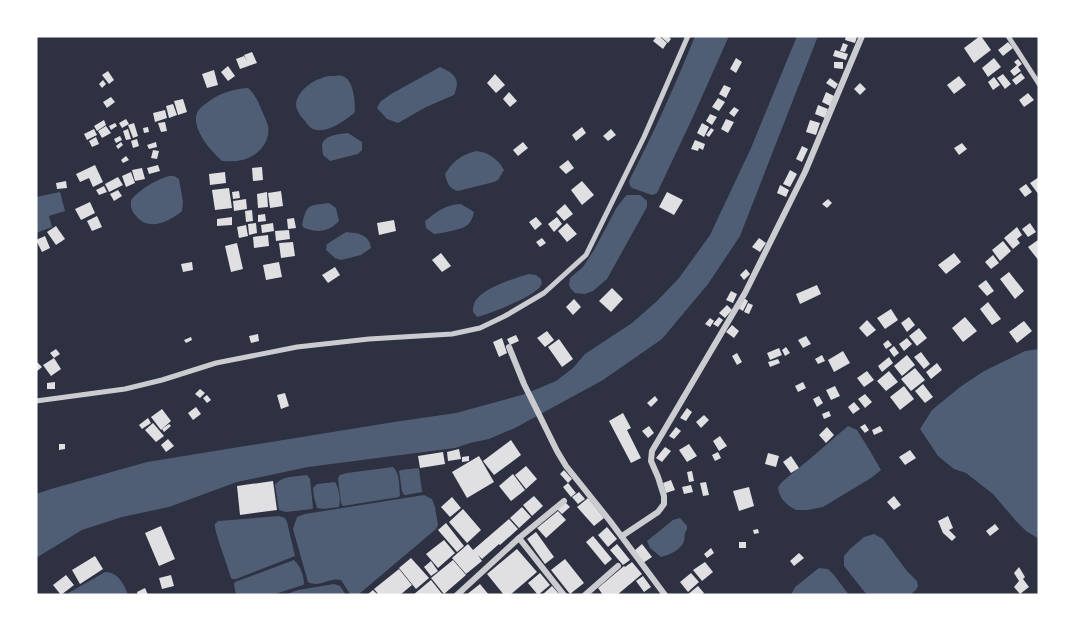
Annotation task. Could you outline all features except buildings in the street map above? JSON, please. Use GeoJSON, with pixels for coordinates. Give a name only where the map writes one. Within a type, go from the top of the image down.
{"type":"FeatureCollection","features":[{"type":"Feature","properties":{"kind":"street"},"geometry":{"type":"LineString","coordinates":[[36,401],[125,390],[216,363],[297,347],[370,339],[452,334],[480,328],[505,316],[544,293],[586,255],[644,138],[688,36]]}},
{"type":"Feature","properties":{"kind":"street"},"geometry":{"type":"LineString","coordinates":[[622,536],[658,512],[664,504],[664,496],[651,461],[652,451],[749,284],[805,172],[862,36]]}},
{"type":"Feature","properties":{"kind":"street"},"geometry":{"type":"LineString","coordinates":[[1008,36],[1039,84]]}},
{"type":"Feature","properties":{"kind":"street"},"geometry":{"type":"LineString","coordinates":[[509,346],[524,384],[566,466],[622,536],[665,595]]}},
{"type":"Feature","properties":{"kind":"street"},"geometry":{"type":"LineString","coordinates":[[457,595],[519,538],[564,501]]}},
{"type":"Feature","properties":{"kind":"street"},"geometry":{"type":"LineString","coordinates":[[519,538],[564,595]]}},
{"type":"Feature","properties":{"kind":"street"},"geometry":{"type":"LineString","coordinates":[[585,595],[618,566]]}},
{"type":"Feature","properties":{"kind":"water"},"geometry":{"type":"Polygon","coordinates":[[[695,36],[729,36],[657,193],[649,194],[632,188],[629,181],[664,110],[695,36]]]}},
{"type":"Feature","properties":{"kind":"water"},"geometry":{"type":"Polygon","coordinates":[[[797,36],[818,36],[740,236],[708,284],[662,339],[603,380],[515,428],[489,439],[455,448],[308,467],[237,482],[169,507],[122,517],[82,530],[36,558],[36,494],[147,462],[456,413],[525,394],[556,381],[573,368],[585,354],[632,323],[657,301],[679,278],[710,235],[751,148],[797,36]]]}},
{"type":"Feature","properties":{"kind":"water"},"geometry":{"type":"Polygon","coordinates":[[[440,67],[450,72],[457,81],[454,95],[426,107],[398,123],[387,119],[377,108],[380,102],[391,94],[440,67]]]}},
{"type":"Feature","properties":{"kind":"water"},"geometry":{"type":"Polygon","coordinates":[[[339,76],[349,81],[353,91],[355,112],[332,127],[322,130],[313,129],[308,126],[296,106],[299,95],[313,82],[325,77],[339,76]]]}},
{"type":"Feature","properties":{"kind":"water"},"geometry":{"type":"Polygon","coordinates":[[[248,88],[253,93],[267,122],[267,138],[262,148],[253,156],[240,161],[222,161],[199,133],[196,119],[197,113],[209,101],[219,95],[248,88]]]}},
{"type":"Feature","properties":{"kind":"water"},"geometry":{"type":"Polygon","coordinates":[[[348,133],[362,142],[362,150],[358,154],[330,161],[323,155],[322,146],[325,139],[348,133]]]}},
{"type":"Feature","properties":{"kind":"water"},"geometry":{"type":"Polygon","coordinates":[[[476,151],[496,159],[502,166],[504,170],[498,180],[458,191],[452,189],[445,174],[458,159],[476,151]]]}},
{"type":"Feature","properties":{"kind":"water"},"geometry":{"type":"Polygon","coordinates":[[[169,176],[179,179],[183,202],[182,211],[160,223],[148,224],[143,222],[133,212],[131,200],[148,185],[169,176]]]}},
{"type":"Feature","properties":{"kind":"water"},"geometry":{"type":"Polygon","coordinates":[[[60,192],[65,211],[49,216],[52,227],[36,233],[36,197],[60,192]]]}},
{"type":"Feature","properties":{"kind":"water"},"geometry":{"type":"Polygon","coordinates":[[[627,195],[640,195],[647,201],[647,207],[607,279],[593,291],[585,294],[575,293],[569,285],[570,278],[583,267],[617,207],[627,195]]]}},
{"type":"Feature","properties":{"kind":"water"},"geometry":{"type":"Polygon","coordinates":[[[329,203],[336,208],[339,221],[323,230],[314,231],[304,228],[302,225],[307,209],[313,205],[329,203]]]}},
{"type":"Feature","properties":{"kind":"water"},"geometry":{"type":"Polygon","coordinates":[[[461,204],[474,212],[466,226],[434,234],[426,228],[425,221],[438,211],[461,204]]]}},
{"type":"Feature","properties":{"kind":"water"},"geometry":{"type":"Polygon","coordinates":[[[346,232],[362,235],[368,240],[371,248],[361,255],[341,260],[335,258],[326,250],[327,244],[346,232]]]}},
{"type":"Feature","properties":{"kind":"water"},"geometry":{"type":"Polygon","coordinates":[[[529,274],[536,275],[541,279],[542,283],[536,291],[510,305],[477,317],[473,312],[477,299],[490,289],[529,274]]]}},
{"type":"Feature","properties":{"kind":"water"},"geometry":{"type":"Polygon","coordinates":[[[1039,349],[1039,539],[1026,531],[993,494],[966,473],[954,469],[938,456],[920,429],[932,410],[960,387],[984,371],[1025,351],[1039,349]]]}},
{"type":"Feature","properties":{"kind":"water"},"geometry":{"type":"Polygon","coordinates":[[[848,426],[857,430],[881,470],[823,507],[796,510],[789,506],[782,499],[778,487],[848,426]]]}},
{"type":"Feature","properties":{"kind":"water"},"geometry":{"type":"Polygon","coordinates":[[[393,467],[398,476],[399,497],[343,506],[338,478],[340,475],[393,467]]]}},
{"type":"Feature","properties":{"kind":"water"},"geometry":{"type":"Polygon","coordinates":[[[418,468],[422,492],[404,495],[399,471],[418,468]]]}},
{"type":"Feature","properties":{"kind":"water"},"geometry":{"type":"Polygon","coordinates":[[[307,475],[310,479],[313,508],[286,512],[279,510],[275,485],[285,478],[307,475]]]}},
{"type":"Feature","properties":{"kind":"water"},"geometry":{"type":"Polygon","coordinates":[[[335,482],[338,487],[339,507],[317,508],[313,488],[317,484],[335,482]]]}},
{"type":"Feature","properties":{"kind":"water"},"geometry":{"type":"Polygon","coordinates":[[[424,495],[432,499],[435,507],[438,525],[436,529],[359,594],[350,594],[341,580],[317,584],[308,582],[293,529],[297,517],[305,514],[424,495]]]}},
{"type":"Feature","properties":{"kind":"water"},"geometry":{"type":"Polygon","coordinates":[[[279,516],[285,518],[287,522],[295,556],[232,579],[215,524],[218,521],[279,516]]]}},
{"type":"Feature","properties":{"kind":"water"},"geometry":{"type":"Polygon","coordinates":[[[680,518],[687,526],[684,540],[674,552],[661,557],[650,548],[647,541],[673,520],[680,518]]]}},
{"type":"Feature","properties":{"kind":"water"},"geometry":{"type":"Polygon","coordinates":[[[874,534],[883,539],[917,581],[918,586],[916,590],[910,595],[867,595],[844,566],[844,556],[850,549],[864,537],[874,534]]]}},
{"type":"Feature","properties":{"kind":"water"},"geometry":{"type":"Polygon","coordinates":[[[294,560],[301,571],[304,581],[303,585],[272,595],[236,595],[235,582],[294,560]]]}},
{"type":"Feature","properties":{"kind":"water"},"geometry":{"type":"Polygon","coordinates":[[[819,568],[828,569],[849,595],[791,595],[795,587],[819,568]]]}},
{"type":"Feature","properties":{"kind":"water"},"geometry":{"type":"Polygon","coordinates":[[[105,572],[117,576],[128,595],[65,595],[105,572]]]}},
{"type":"Feature","properties":{"kind":"water"},"geometry":{"type":"Polygon","coordinates":[[[334,584],[340,586],[346,595],[284,595],[298,590],[334,584]]]}}]}
